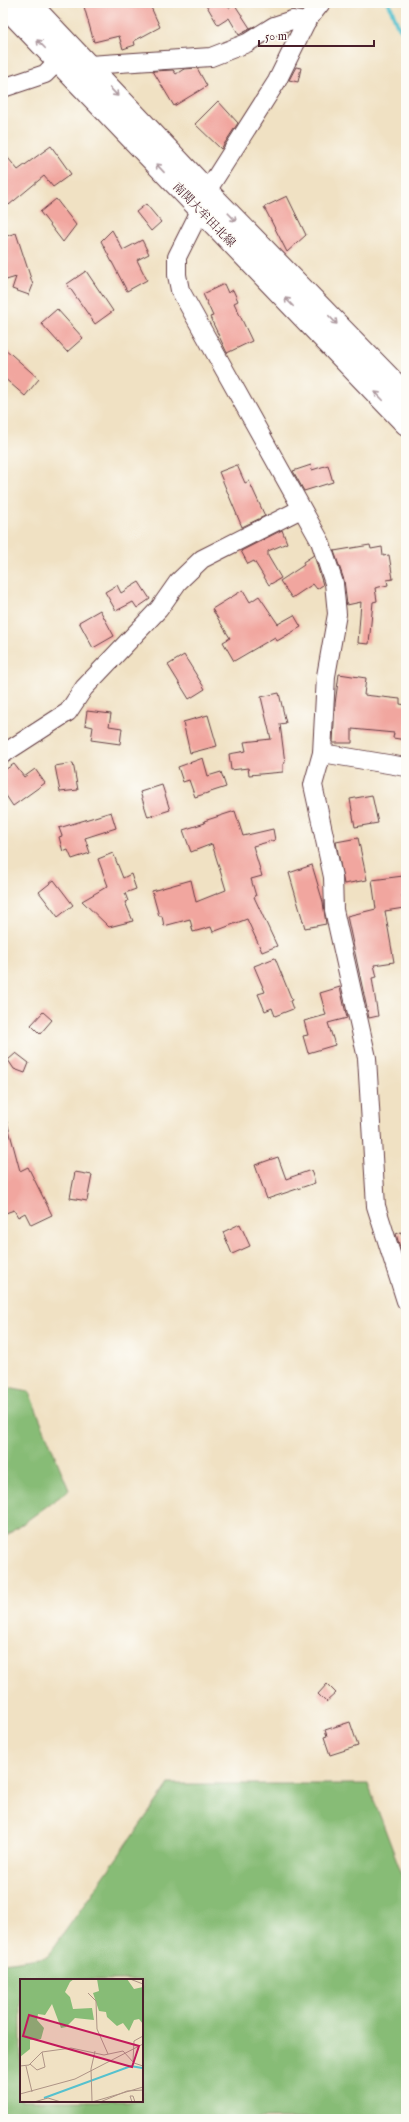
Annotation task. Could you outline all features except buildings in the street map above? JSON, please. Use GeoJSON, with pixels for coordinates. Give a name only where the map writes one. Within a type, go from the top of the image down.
{"type":"FeatureCollection","features":[{"type":"Feature","properties":{"kind":"main road","name":"南関大牟田北線"},"geometry":{"type":"LineString","coordinates":[[29,3],[207,191],[406,395]]}},
{"type":"Feature","properties":{"kind":"main road","name":"南関大牟田北線"},"geometry":{"type":"LineString","coordinates":[[3,4],[406,424]]}},
{"type":"Feature","properties":{"kind":"street"},"geometry":{"type":"LineString","coordinates":[[321,3],[306,22],[277,81],[207,191],[200,211],[177,257],[177,274],[180,290],[320,541],[334,583],[337,614],[326,676],[322,753],[313,785],[333,877],[334,910],[367,1058],[376,1206],[406,1301]]}},
{"type":"Feature","properties":{"kind":"street"},"geometry":{"type":"LineString","coordinates":[[3,88],[45,74],[58,61],[89,65],[211,57],[247,43],[274,26],[292,20],[306,22]]}},
{"type":"Feature","properties":{"kind":"street"},"geometry":{"type":"LineString","coordinates":[[3,754],[68,712],[84,688],[158,609],[178,582],[202,559],[301,509]]}},
{"type":"Feature","properties":{"kind":"street"},"geometry":{"type":"LineString","coordinates":[[322,753],[406,767]]}},
{"type":"Feature","properties":{"kind":"green space"},"geometry":{"type":"Polygon","coordinates":[[[3,1387],[29,1392],[69,1490],[3,1538],[3,1387]]]}},
{"type":"Feature","properties":{"kind":"green space"},"geometry":{"type":"Polygon","coordinates":[[[169,1784],[368,1784],[406,1885],[406,2119],[3,2119],[3,1963],[47,1957],[169,1784]]]}},
{"type":"Feature","properties":{"kind":"waterway"},"geometry":{"type":"LineString","coordinates":[[389,3],[397,24],[406,35]]}}]}
